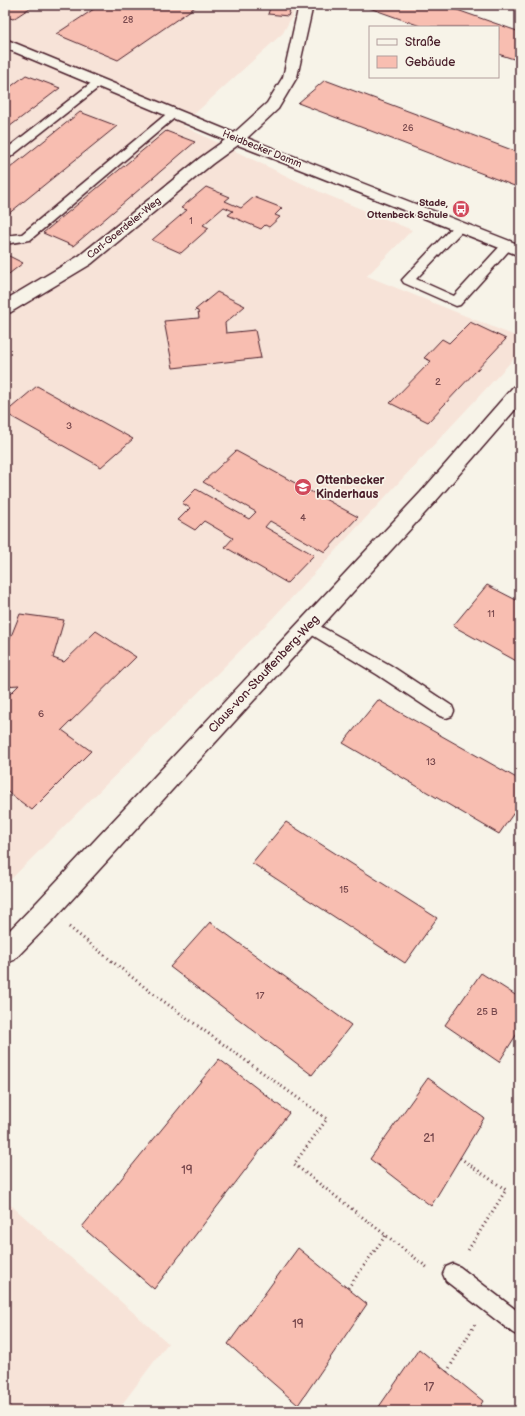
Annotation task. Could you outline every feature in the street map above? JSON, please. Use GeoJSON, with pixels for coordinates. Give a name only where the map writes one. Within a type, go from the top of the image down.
{"type":"FeatureCollection","features":[{"type":"Feature","properties":{"kind":"street","name":"Carl-Goerdeler-Weg"},"geometry":{"type":"LineString","coordinates":[[5,308],[85,260],[236,138],[273,106],[290,77],[306,5]]}},
{"type":"Feature","properties":{"kind":"street","name":"Heidbecker Damm"},"geometry":{"type":"LineString","coordinates":[[5,43],[236,138],[514,248]]}},
{"type":"Feature","properties":{"kind":"street","name":"Claus-von-Stauffenberg-Weg"},"geometry":{"type":"LineString","coordinates":[[5,952],[47,909],[428,497],[520,392]]}},
{"type":"Feature","properties":{"kind":"lane"},"geometry":{"type":"LineString","coordinates":[[5,156],[99,82]]}},
{"type":"Feature","properties":{"kind":"lane"},"geometry":{"type":"LineString","coordinates":[[5,240],[26,237],[174,113]]}},
{"type":"Feature","properties":{"kind":"lane"},"geometry":{"type":"LineString","coordinates":[[459,227],[408,280],[456,302],[514,248]]}},
{"type":"Feature","properties":{"kind":"lane"},"geometry":{"type":"LineString","coordinates":[[309,626],[384,670],[446,711]]}},
{"type":"Feature","properties":{"kind":"lane"},"geometry":{"type":"LineString","coordinates":[[453,1274],[520,1326]]}},
{"type":"Feature","properties":{"kind":"path"},"geometry":{"type":"LineString","coordinates":[[47,909],[152,993],[327,1119],[294,1164],[440,1278],[453,1274],[506,1190],[460,1158]]}},
{"type":"Feature","properties":{"kind":"path"},"geometry":{"type":"LineString","coordinates":[[348,1288],[386,1235]]}},
{"type":"Feature","properties":{"kind":"path"},"geometry":{"type":"LineString","coordinates":[[447,1372],[488,1301]]}},
{"type":"Feature","properties":{"kind":"shaded area"},"geometry":{"type":"Polygon","coordinates":[[[5,5],[298,5],[283,33],[183,126],[320,192],[412,230],[367,276],[520,338],[520,352],[270,621],[5,885],[5,5]]]}},
{"type":"Feature","properties":{"kind":"shaded area"},"geometry":{"type":"Polygon","coordinates":[[[5,1200],[168,1343],[117,1411],[5,1411],[5,1200]]]}},
{"type":"Feature","properties":{"kind":"building"},"geometry":{"type":"Polygon","coordinates":[[[5,5],[33,6],[13,19],[7,17],[5,18],[5,5]]]}},
{"type":"Feature","properties":{"kind":"building"},"geometry":{"type":"Polygon","coordinates":[[[100,5],[198,5],[118,60],[56,34],[100,5]]]}},
{"type":"Feature","properties":{"kind":"building"},"geometry":{"type":"Polygon","coordinates":[[[271,5],[292,5],[288,16],[268,14],[271,5]]]}},
{"type":"Feature","properties":{"kind":"building"},"geometry":{"type":"Polygon","coordinates":[[[361,5],[443,5],[520,32],[520,61],[499,54],[499,26],[420,26],[361,5]]]}},
{"type":"Feature","properties":{"kind":"building"},"geometry":{"type":"Polygon","coordinates":[[[26,75],[60,88],[5,130],[5,91],[26,75]]]}},
{"type":"Feature","properties":{"kind":"building"},"geometry":{"type":"Polygon","coordinates":[[[325,80],[520,153],[520,183],[517,187],[298,103],[325,80]]]}},
{"type":"Feature","properties":{"kind":"building"},"geometry":{"type":"Polygon","coordinates":[[[80,112],[117,126],[7,215],[5,214],[5,172],[80,112]]]}},
{"type":"Feature","properties":{"kind":"building"},"geometry":{"type":"Polygon","coordinates":[[[166,131],[195,142],[73,246],[43,233],[166,131]]]}},
{"type":"Feature","properties":{"kind":"building"},"geometry":{"type":"Polygon","coordinates":[[[206,187],[230,197],[225,201],[241,208],[254,197],[282,208],[275,215],[280,217],[269,227],[265,225],[261,229],[228,215],[233,211],[224,207],[203,225],[209,228],[181,253],[152,240],[187,210],[181,208],[206,187]]]}},
{"type":"Feature","properties":{"kind":"building"},"geometry":{"type":"Polygon","coordinates":[[[5,254],[23,263],[5,277],[5,254]]]}},
{"type":"Feature","properties":{"kind":"building"},"geometry":{"type":"Polygon","coordinates":[[[217,292],[245,306],[225,323],[226,333],[255,330],[261,358],[173,368],[164,321],[199,318],[198,311],[195,310],[217,292]]]}},
{"type":"Feature","properties":{"kind":"building"},"geometry":{"type":"Polygon","coordinates":[[[470,322],[506,339],[428,422],[390,403],[431,361],[424,358],[442,339],[449,343],[470,322]]]}},
{"type":"Feature","properties":{"kind":"building"},"geometry":{"type":"Polygon","coordinates":[[[37,386],[133,439],[101,467],[5,413],[37,386]]]}},
{"type":"Feature","properties":{"kind":"building","name":"Ottenbecker Kinderhaus"},"geometry":{"type":"Polygon","coordinates":[[[236,451],[358,517],[325,552],[270,521],[265,527],[314,555],[287,583],[225,547],[233,538],[204,521],[195,530],[178,520],[190,508],[182,503],[196,489],[249,519],[256,512],[203,482],[236,451]]]}},
{"type":"Feature","properties":{"kind":"building"},"geometry":{"type":"Polygon","coordinates":[[[487,585],[520,602],[520,663],[453,626],[487,585]]]}},
{"type":"Feature","properties":{"kind":"building"},"geometry":{"type":"Polygon","coordinates":[[[20,614],[64,620],[53,658],[64,662],[96,631],[136,657],[62,730],[91,751],[32,810],[5,790],[5,699],[19,685],[5,686],[5,651],[20,614]]]}},
{"type":"Feature","properties":{"kind":"building"},"geometry":{"type":"Polygon","coordinates":[[[378,700],[520,780],[520,804],[499,834],[343,743],[378,700]]]}},
{"type":"Feature","properties":{"kind":"building"},"geometry":{"type":"Polygon","coordinates":[[[286,822],[437,918],[405,963],[252,863],[286,822]]]}},
{"type":"Feature","properties":{"kind":"building"},"geometry":{"type":"Polygon","coordinates":[[[210,922],[351,1025],[312,1075],[170,967],[210,922]]]}},
{"type":"Feature","properties":{"kind":"building"},"geometry":{"type":"Polygon","coordinates":[[[481,973],[520,998],[520,1029],[499,1062],[445,1025],[481,973]]]}},
{"type":"Feature","properties":{"kind":"building"},"geometry":{"type":"Polygon","coordinates":[[[219,1059],[289,1113],[154,1289],[82,1227],[219,1059]]]}},
{"type":"Feature","properties":{"kind":"building"},"geometry":{"type":"Polygon","coordinates":[[[428,1078],[484,1118],[431,1206],[370,1159],[428,1078]]]}},
{"type":"Feature","properties":{"kind":"building"},"geometry":{"type":"Polygon","coordinates":[[[298,1248],[367,1304],[298,1405],[228,1344],[298,1248]]]}},
{"type":"Feature","properties":{"kind":"building"},"geometry":{"type":"Polygon","coordinates":[[[419,1349],[483,1401],[477,1411],[376,1411],[419,1349]]]}},
{"type":"Feature","properties":{"kind":"place","name":"Stade, Ottenbeck Schule"},"geometry":{"type":"Point","coordinates":[461,209]}},
{"type":"Feature","properties":{"kind":"place","name":"Ottenbecker Kinderhaus"},"geometry":{"type":"Point","coordinates":[303,487]}}]}
